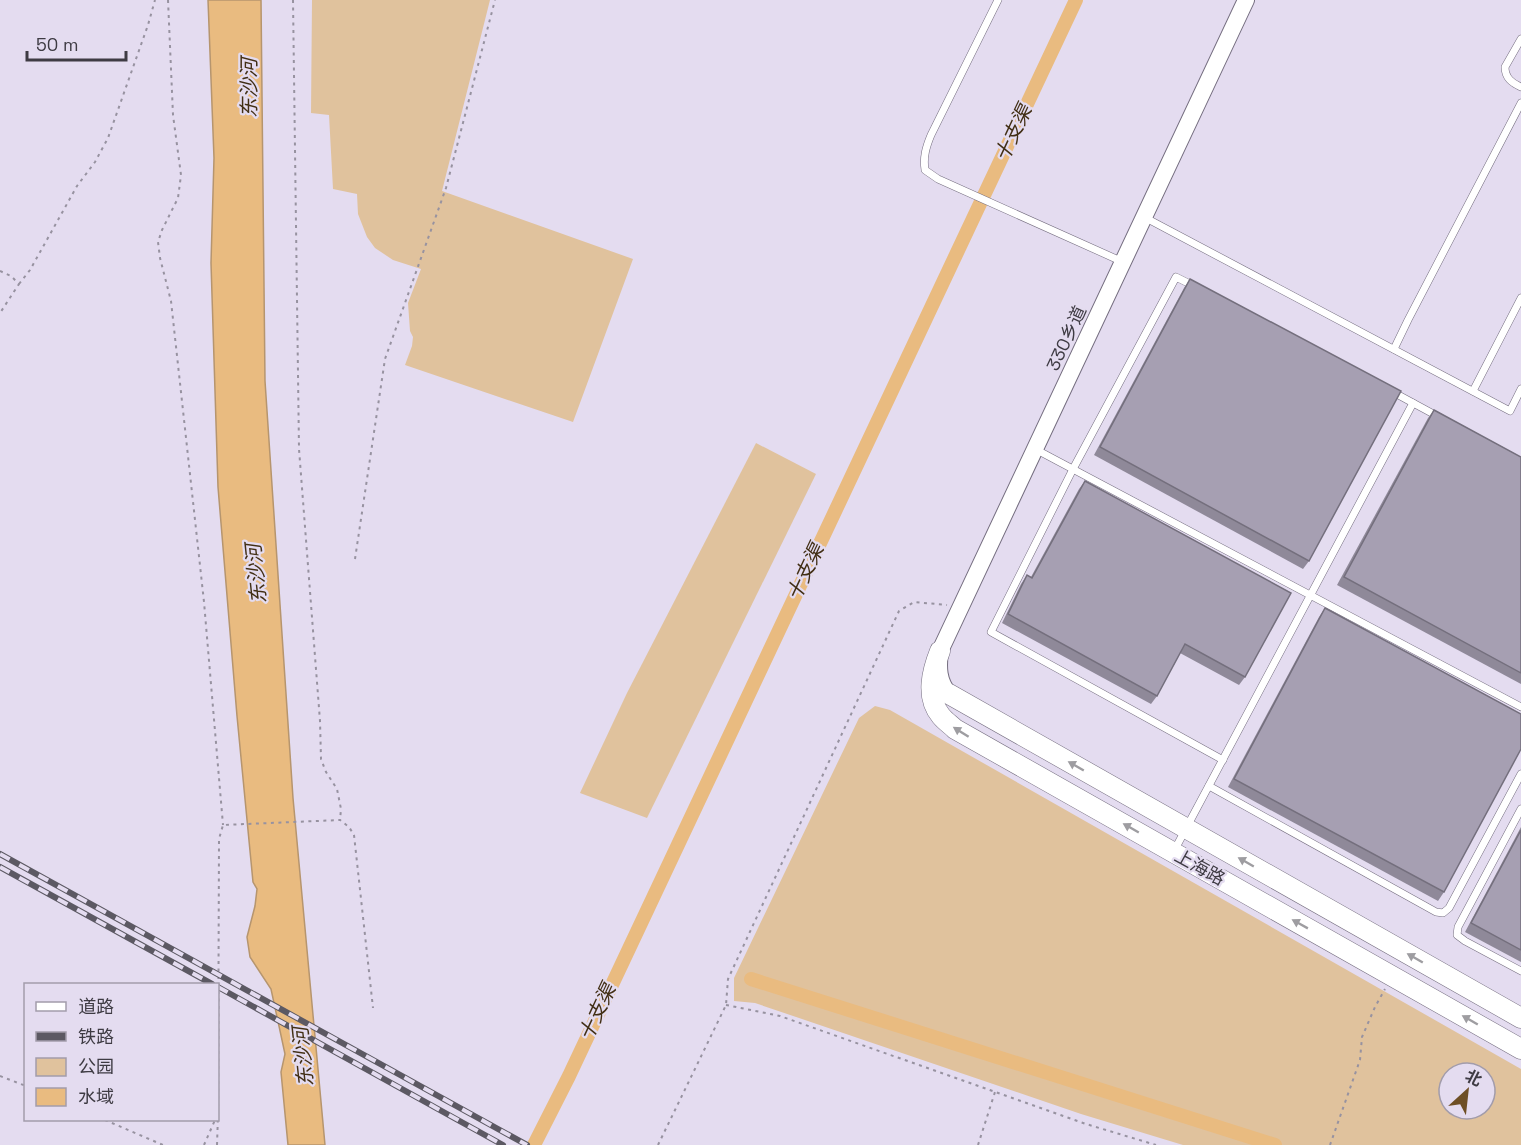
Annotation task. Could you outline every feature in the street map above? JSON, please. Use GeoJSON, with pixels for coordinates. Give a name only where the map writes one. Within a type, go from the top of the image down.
{"type":"FeatureCollection","features":[{"type":"Feature","properties":{"kind":"main road","name":"上海路"},"geometry":{"type":"LineString","coordinates":[[940,651],[931,682],[933,703],[941,717],[955,729],[1521,1049]]}},
{"type":"Feature","properties":{"kind":"main road","name":"上海路"},"geometry":{"type":"LineString","coordinates":[[949,694],[1521,1018]]}},
{"type":"Feature","properties":{"kind":"street","name":"330乡道"},"geometry":{"type":"LineString","coordinates":[[940,651],[1246,0]]}},
{"type":"Feature","properties":{"kind":"street"},"geometry":{"type":"LineString","coordinates":[[940,651],[938,666],[949,694]]}},
{"type":"Feature","properties":{"kind":"lane"},"geometry":{"type":"LineString","coordinates":[[998,0],[931,135],[923,161],[925,170],[938,179],[1021,218],[1123,262]]}},
{"type":"Feature","properties":{"kind":"lane"},"geometry":{"type":"LineString","coordinates":[[1521,39],[1505,67],[1507,77],[1512,83],[1521,87]]}},
{"type":"Feature","properties":{"kind":"lane"},"geometry":{"type":"LineString","coordinates":[[1394,349],[1521,104]]}},
{"type":"Feature","properties":{"kind":"lane"},"geometry":{"type":"LineString","coordinates":[[1144,217],[1510,411],[1521,389]]}},
{"type":"Feature","properties":{"kind":"lane"},"geometry":{"type":"LineString","coordinates":[[1207,293],[1176,277],[1072,469],[991,632],[1223,759]]}},
{"type":"Feature","properties":{"kind":"lane"},"geometry":{"type":"LineString","coordinates":[[1473,392],[1521,298]]}},
{"type":"Feature","properties":{"kind":"lane"},"geometry":{"type":"LineString","coordinates":[[1382,386],[1442,418]]}},
{"type":"Feature","properties":{"kind":"lane"},"geometry":{"type":"LineString","coordinates":[[1173,853],[1413,403]]}},
{"type":"Feature","properties":{"kind":"lane"},"geometry":{"type":"LineString","coordinates":[[1035,449],[1521,707]]}},
{"type":"Feature","properties":{"kind":"lane"},"geometry":{"type":"LineString","coordinates":[[1209,786],[1436,912],[1443,913],[1449,908],[1521,774]]}},
{"type":"Feature","properties":{"kind":"lane"},"geometry":{"type":"LineString","coordinates":[[1521,809],[1458,927],[1457,935],[1521,971]]}},
{"type":"Feature","properties":{"kind":"path"},"geometry":{"type":"LineString","coordinates":[[0,313],[30,270],[77,186],[96,162],[108,138],[155,0]]}},
{"type":"Feature","properties":{"kind":"path"},"geometry":{"type":"LineString","coordinates":[[168,0],[173,116],[181,175],[178,198],[158,242],[171,302],[204,602],[223,825],[219,839],[218,983]]}},
{"type":"Feature","properties":{"kind":"path"},"geometry":{"type":"LineString","coordinates":[[293,0],[299,449],[321,759],[337,789],[341,809],[340,820]]}},
{"type":"Feature","properties":{"kind":"path"},"geometry":{"type":"LineString","coordinates":[[355,559],[385,359],[446,188],[495,0]]}},
{"type":"Feature","properties":{"kind":"path"},"geometry":{"type":"LineString","coordinates":[[0,271],[11,276],[19,284]]}},
{"type":"Feature","properties":{"kind":"path"},"geometry":{"type":"LineString","coordinates":[[658,1145],[726,1005],[728,979],[899,611],[914,602],[962,606]]}},
{"type":"Feature","properties":{"kind":"path"},"geometry":{"type":"LineString","coordinates":[[223,825],[340,820],[350,827],[354,835],[373,1008]]}},
{"type":"Feature","properties":{"kind":"path"},"geometry":{"type":"LineString","coordinates":[[1330,1145],[1360,1060],[1364,1030],[1392,976]]}},
{"type":"Feature","properties":{"kind":"path"},"geometry":{"type":"LineString","coordinates":[[726,1005],[780,1016],[1086,1124],[1156,1145]]}},
{"type":"Feature","properties":{"kind":"path"},"geometry":{"type":"LineString","coordinates":[[0,1076],[24,1085]]}},
{"type":"Feature","properties":{"kind":"path"},"geometry":{"type":"LineString","coordinates":[[978,1145],[995,1092]]}},
{"type":"Feature","properties":{"kind":"path"},"geometry":{"type":"LineString","coordinates":[[109,1121],[163,1145]]}},
{"type":"Feature","properties":{"kind":"path"},"geometry":{"type":"LineString","coordinates":[[204,1145],[214,1121]]}},
{"type":"Feature","properties":{"kind":"path"},"geometry":{"type":"LineString","coordinates":[[217,1145],[218,1121]]}},
{"type":"Feature","properties":{"kind":"green space"},"geometry":{"type":"Polygon","coordinates":[[[312,0],[490,0],[442,191],[633,259],[573,422],[405,365],[413,337],[410,331],[408,303],[421,269],[393,260],[375,248],[367,237],[358,214],[357,194],[333,189],[329,115],[311,113],[312,0]]]}},
{"type":"Feature","properties":{"kind":"green space"},"geometry":{"type":"Polygon","coordinates":[[[756,443],[816,474],[647,818],[580,793],[627,693],[756,443]]]}},
{"type":"Feature","properties":{"kind":"green space"},"geometry":{"type":"Polygon","coordinates":[[[875,706],[890,710],[1521,1069],[1521,1145],[1183,1145],[1081,1114],[755,1003],[734,1001],[734,978],[859,718],[875,706]]]}},
{"type":"Feature","properties":{"kind":"water","name":"东沙河"},"geometry":{"type":"Polygon","coordinates":[[[208,0],[261,0],[265,381],[293,798],[325,1145],[288,1145],[281,1072],[285,1054],[271,989],[250,957],[247,937],[257,889],[253,882],[218,487],[211,263],[214,158],[208,0]]]}},
{"type":"Feature","properties":{"kind":"building"},"geometry":{"type":"Polygon","coordinates":[[[1190,279],[1401,391],[1309,561],[1100,447],[1190,279]]]}},
{"type":"Feature","properties":{"kind":"building"},"geometry":{"type":"Polygon","coordinates":[[[1434,410],[1521,457],[1521,673],[1344,577],[1434,410]]]}},
{"type":"Feature","properties":{"kind":"building"},"geometry":{"type":"Polygon","coordinates":[[[1085,481],[1291,593],[1245,677],[1185,644],[1157,696],[1008,614],[1027,575],[1032,578],[1085,481]]]}},
{"type":"Feature","properties":{"kind":"building"},"geometry":{"type":"Polygon","coordinates":[[[1325,608],[1521,714],[1521,749],[1444,892],[1234,779],[1325,608]]]}},
{"type":"Feature","properties":{"kind":"building"},"geometry":{"type":"Polygon","coordinates":[[[1521,830],[1521,950],[1471,923],[1521,830]]]}},
{"type":"Feature","properties":{"kind":"waterway","name":"十支渠"},"geometry":{"type":"LineString","coordinates":[[534,1145],[569,1076],[1076,0]]}},
{"type":"Feature","properties":{"kind":"waterway"},"geometry":{"type":"LineString","coordinates":[[751,979],[1275,1145]]}},
{"type":"Feature","properties":{"kind":"railway"},"geometry":{"type":"LineString","coordinates":[[0,854],[527,1145]]}},
{"type":"Feature","properties":{"kind":"railway"},"geometry":{"type":"LineString","coordinates":[[0,867],[210,983]]}},
{"type":"Feature","properties":{"kind":"railway"},"geometry":{"type":"LineString","coordinates":[[219,988],[503,1145]]}}]}
